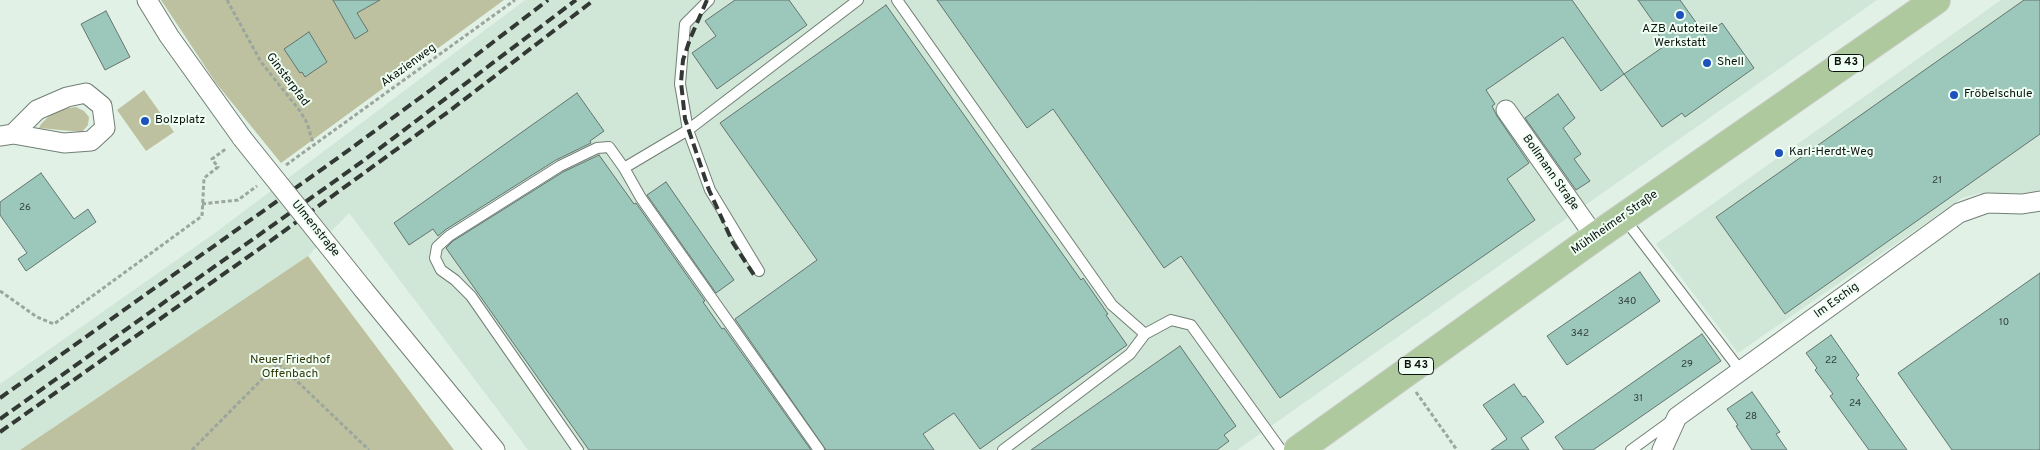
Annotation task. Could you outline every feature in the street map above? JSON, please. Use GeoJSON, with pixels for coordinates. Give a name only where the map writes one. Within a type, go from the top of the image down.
{"type":"FeatureCollection","features":[{"type":"Feature","properties":{"kind":"main road","name":"Mühlheimer Straße"},"geometry":{"type":"LineString","coordinates":[[1298,450],[1623,217],[1936,0]]}},
{"type":"Feature","properties":{"kind":"street","name":"Ulmenstraße"},"geometry":{"type":"LineString","coordinates":[[147,0],[235,143],[363,289],[495,450]]}},
{"type":"Feature","properties":{"kind":"street","name":"Bollmann Straße"},"geometry":{"type":"LineString","coordinates":[[1506,110],[1595,237]]}},
{"type":"Feature","properties":{"kind":"street","name":"Im Eschig"},"geometry":{"type":"LineString","coordinates":[[1662,450],[1677,418],[1740,370],[1959,213],[1987,203],[2022,204],[2040,201]]}},
{"type":"Feature","properties":{"kind":"lane"},"geometry":{"type":"LineString","coordinates":[[709,0],[685,24],[680,84],[688,130],[710,190],[759,271]]}},
{"type":"Feature","properties":{"kind":"lane"},"geometry":{"type":"LineString","coordinates":[[624,168],[688,130],[858,0]]}},
{"type":"Feature","properties":{"kind":"lane"},"geometry":{"type":"LineString","coordinates":[[897,0],[1112,305],[1146,334]]}},
{"type":"Feature","properties":{"kind":"lane"},"geometry":{"type":"LineString","coordinates":[[578,450],[471,296],[455,280],[441,270],[435,258],[437,247],[449,236],[560,166],[597,148],[610,147],[641,198],[819,450]]}},
{"type":"Feature","properties":{"kind":"lane"},"geometry":{"type":"LineString","coordinates":[[1623,217],[1740,370]]}},
{"type":"Feature","properties":{"kind":"lane"},"geometry":{"type":"LineString","coordinates":[[1003,450],[1130,354],[1146,334],[1171,320],[1191,325],[1281,450]]}},
{"type":"Feature","properties":{"kind":"lane"},"geometry":{"type":"LineString","coordinates":[[1631,450],[1677,418]]}},
{"type":"Feature","properties":{"kind":"path","name":"Ginsterpfad"},"geometry":{"type":"LineString","coordinates":[[227,0],[261,62],[307,123],[314,146]]}},
{"type":"Feature","properties":{"kind":"path","name":"Akazienweg"},"geometry":{"type":"LineString","coordinates":[[314,146],[515,0]]}},
{"type":"Feature","properties":{"kind":"path"},"geometry":{"type":"LineString","coordinates":[[0,291],[37,317],[54,324],[202,216],[204,178],[218,167],[212,159],[235,143]]}},
{"type":"Feature","properties":{"kind":"path"},"geometry":{"type":"LineString","coordinates":[[192,450],[278,363],[369,450]]}},
{"type":"Feature","properties":{"kind":"path"},"geometry":{"type":"LineString","coordinates":[[1403,375],[1457,450]]}},
{"type":"Feature","properties":{"kind":"shaded area"},"geometry":{"type":"Polygon","coordinates":[[[525,0],[1877,0],[1237,450],[528,450],[349,213],[308,256],[20,450],[0,450],[0,384],[215,233],[525,0]]]}},
{"type":"Feature","properties":{"kind":"shaded area","name":"Fröbelschule"},"geometry":{"type":"Polygon","coordinates":[[[2001,0],[2040,0],[2040,190],[2026,193],[1980,193],[1962,198],[1738,353],[1656,244],[2001,0]]]}},
{"type":"Feature","properties":{"kind":"green space"},"geometry":{"type":"Polygon","coordinates":[[[161,0],[504,0],[281,163],[216,83],[161,0]]]}},
{"type":"Feature","properties":{"kind":"green space","name":"Bolzplatz"},"geometry":{"type":"Polygon","coordinates":[[[144,90],[174,132],[146,151],[117,110],[144,90]]]}},
{"type":"Feature","properties":{"kind":"green space"},"geometry":{"type":"Polygon","coordinates":[[[76,107],[84,111],[89,117],[88,125],[82,132],[39,128],[51,114],[63,109],[76,107]]]}},
{"type":"Feature","properties":{"kind":"green space","name":"Neuer Friedhof Offenbach"},"geometry":{"type":"Polygon","coordinates":[[[308,256],[454,450],[20,450],[308,256]]]}},
{"type":"Feature","properties":{"kind":"building"},"geometry":{"type":"Polygon","coordinates":[[[333,0],[380,0],[357,13],[368,31],[355,39],[333,0]]]}},
{"type":"Feature","properties":{"kind":"building"},"geometry":{"type":"Polygon","coordinates":[[[735,0],[789,0],[807,25],[717,89],[692,53],[716,36],[705,21],[735,0]]]}},
{"type":"Feature","properties":{"kind":"building"},"geometry":{"type":"Polygon","coordinates":[[[937,0],[1572,0],[1624,74],[1601,91],[1563,37],[1486,90],[1495,104],[1492,106],[1497,116],[1529,163],[1507,179],[1535,220],[1280,398],[1181,256],[1164,268],[1053,109],[1027,128],[937,0]]]}},
{"type":"Feature","properties":{"kind":"building"},"geometry":{"type":"Polygon","coordinates":[[[1638,0],[1680,0],[1705,35],[1722,23],[1754,68],[1685,117],[1682,113],[1662,127],[1624,74],[1666,45],[1654,28],[1657,27],[1638,0]]]}},
{"type":"Feature","properties":{"kind":"building","name":"Fröbelschule"},"geometry":{"type":"Polygon","coordinates":[[[2024,0],[2040,0],[2040,134],[1785,314],[1716,217],[2024,0]]]}},
{"type":"Feature","properties":{"kind":"building"},"geometry":{"type":"Polygon","coordinates":[[[886,5],[1081,280],[1083,278],[1127,345],[980,449],[954,413],[923,434],[934,450],[826,450],[735,319],[817,260],[720,123],[886,5]]]}},
{"type":"Feature","properties":{"kind":"building"},"geometry":{"type":"Polygon","coordinates":[[[106,11],[130,57],[105,70],[81,24],[106,11]]]}},
{"type":"Feature","properties":{"kind":"building"},"geometry":{"type":"Polygon","coordinates":[[[309,32],[327,62],[305,77],[302,72],[300,73],[284,49],[309,32]]]}},
{"type":"Feature","properties":{"kind":"building"},"geometry":{"type":"Polygon","coordinates":[[[577,93],[604,131],[590,141],[591,143],[556,160],[438,236],[433,229],[409,245],[394,223],[577,93]]]}},
{"type":"Feature","properties":{"kind":"building"},"geometry":{"type":"Polygon","coordinates":[[[1558,94],[1575,118],[1563,128],[1581,154],[1574,159],[1590,181],[1576,190],[1525,118],[1558,94]]]}},
{"type":"Feature","properties":{"kind":"building"},"geometry":{"type":"Polygon","coordinates":[[[599,155],[634,204],[636,203],[705,301],[703,302],[722,329],[724,328],[811,450],[589,450],[446,248],[453,241],[563,172],[599,155]]]}},
{"type":"Feature","properties":{"kind":"building"},"geometry":{"type":"Polygon","coordinates":[[[41,173],[74,219],[88,209],[96,222],[26,271],[18,259],[27,253],[0,215],[0,202],[41,173]]]}},
{"type":"Feature","properties":{"kind":"building"},"geometry":{"type":"Polygon","coordinates":[[[666,182],[734,280],[716,293],[647,195],[666,182]]]}},
{"type":"Feature","properties":{"kind":"building"},"geometry":{"type":"Polygon","coordinates":[[[1640,272],[1660,301],[1567,365],[1547,336],[1640,272]]]}},
{"type":"Feature","properties":{"kind":"building"},"geometry":{"type":"Polygon","coordinates":[[[2040,273],[2040,450],[1952,450],[1898,373],[2040,273]]]}},
{"type":"Feature","properties":{"kind":"building"},"geometry":{"type":"Polygon","coordinates":[[[1702,334],[1721,361],[1593,450],[1564,450],[1555,437],[1702,334]]]}},
{"type":"Feature","properties":{"kind":"building"},"geometry":{"type":"Polygon","coordinates":[[[1831,335],[1859,375],[1856,378],[1907,450],[1869,450],[1830,396],[1833,394],[1815,370],[1817,368],[1806,353],[1831,335]]]}},
{"type":"Feature","properties":{"kind":"building"},"geometry":{"type":"Polygon","coordinates":[[[1180,346],[1236,426],[1224,435],[1229,441],[1217,450],[1031,450],[1180,346]]]}},
{"type":"Feature","properties":{"kind":"building"},"geometry":{"type":"Polygon","coordinates":[[[1514,384],[1544,422],[1521,438],[1529,450],[1491,450],[1507,439],[1483,405],[1514,384]]]}},
{"type":"Feature","properties":{"kind":"building"},"geometry":{"type":"Polygon","coordinates":[[[1752,392],[1780,432],[1776,434],[1787,450],[1752,450],[1736,426],[1738,425],[1727,409],[1752,392]]]}},
{"type":"Feature","properties":{"kind":"railway"},"geometry":{"type":"LineString","coordinates":[[0,398],[342,155],[548,0]]}},
{"type":"Feature","properties":{"kind":"railway"},"geometry":{"type":"LineString","coordinates":[[0,419],[363,161],[576,0]]}},
{"type":"Feature","properties":{"kind":"railway"},"geometry":{"type":"LineString","coordinates":[[0,432],[269,242],[448,112],[594,0]]}},
{"type":"Feature","properties":{"kind":"railway"},"geometry":{"type":"LineString","coordinates":[[707,0],[683,60],[681,82],[685,119],[709,190],[733,243],[756,278]]}},
{"type":"Feature","properties":{"kind":"place","name":"AZB Autoteile Werkstatt"},"geometry":{"type":"Point","coordinates":[1680,15]}},
{"type":"Feature","properties":{"kind":"place","name":"Shell"},"geometry":{"type":"Point","coordinates":[1707,63]}},
{"type":"Feature","properties":{"kind":"place","name":"Fröbelschule"},"geometry":{"type":"Point","coordinates":[1954,95]}},
{"type":"Feature","properties":{"kind":"place","name":"Bolzplatz"},"geometry":{"type":"Point","coordinates":[145,121]}},
{"type":"Feature","properties":{"kind":"place","name":"Karl-Herdt-Weg"},"geometry":{"type":"Point","coordinates":[1779,153]}}]}
